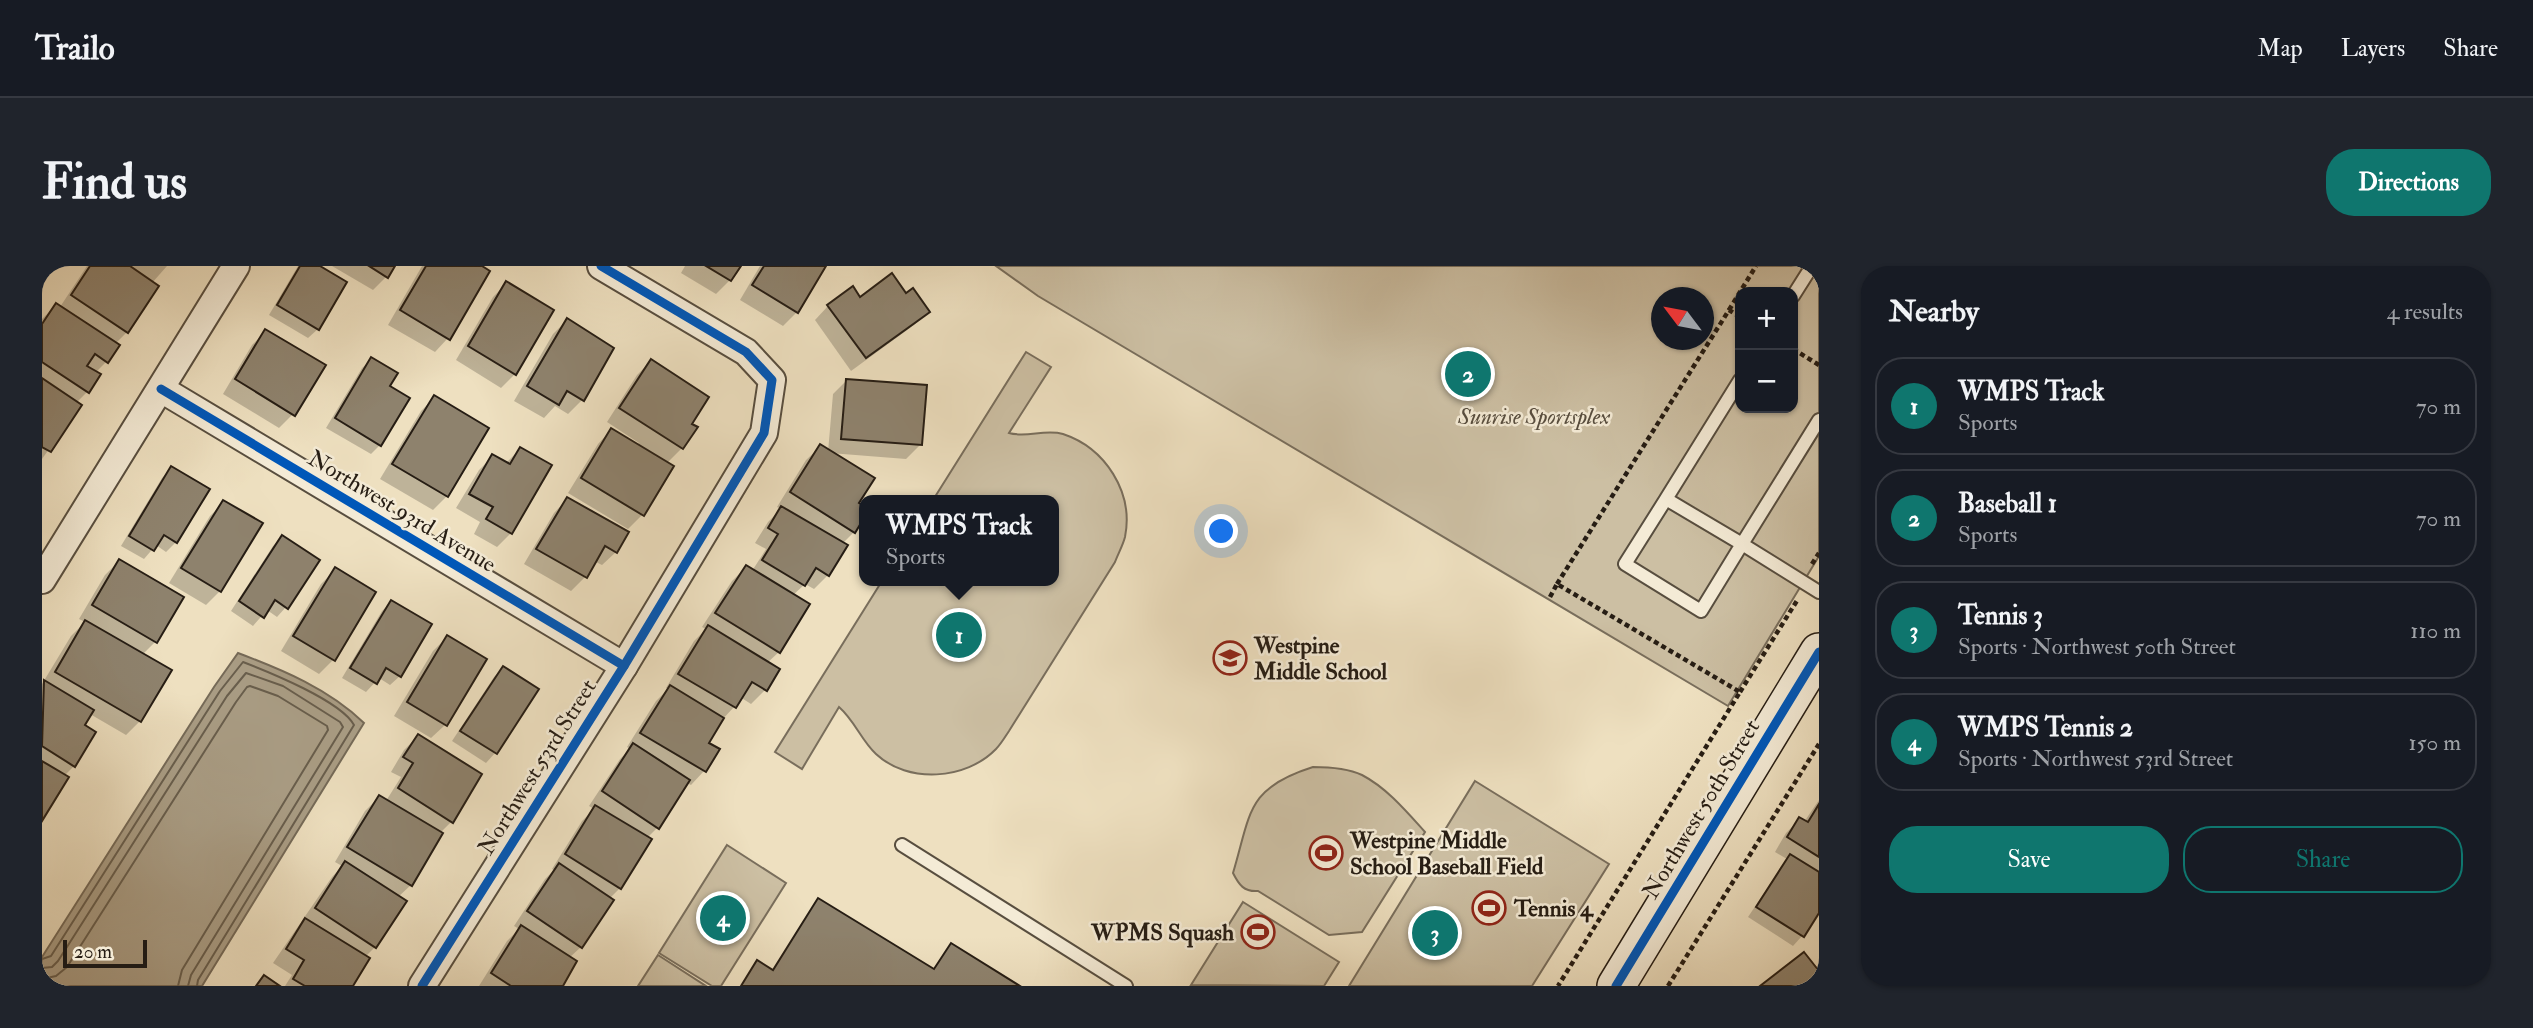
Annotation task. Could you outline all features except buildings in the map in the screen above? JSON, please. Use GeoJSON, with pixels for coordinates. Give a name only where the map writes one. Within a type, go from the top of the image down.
{"type":"FeatureCollection","features":[{"type":"Feature","properties":{"kind":"street"},"geometry":{"type":"LineString","coordinates":[[42,580],[236,266]]}},
{"type":"Feature","properties":{"kind":"street","name":"Northwest 53rd Street"},"geometry":{"type":"LineString","coordinates":[[422,986],[624,666],[764,433],[772,380],[746,352],[601,266]]}},
{"type":"Feature","properties":{"kind":"street","name":"Northwest 93rd Avenue"},"geometry":{"type":"LineString","coordinates":[[161,388],[624,666]]}},
{"type":"Feature","properties":{"kind":"street","name":"Northwest 50th Street"},"geometry":{"type":"LineString","coordinates":[[1616,986],[1819,652]]}},
{"type":"Feature","properties":{"kind":"lane"},"geometry":{"type":"LineString","coordinates":[[1798,288],[1812,266]]}},
{"type":"Feature","properties":{"kind":"lane"},"geometry":{"type":"LineString","coordinates":[[1735,388],[1625,564],[1701,611],[1819,420]]}},
{"type":"Feature","properties":{"kind":"lane"},"geometry":{"type":"LineString","coordinates":[[1666,499],[1813,588]]}},
{"type":"Feature","properties":{"kind":"lane"},"geometry":{"type":"LineString","coordinates":[[902,845],[1126,986]]}},
{"type":"Feature","properties":{"kind":"path"},"geometry":{"type":"LineString","coordinates":[[1550,597],[1756,266]]}},
{"type":"Feature","properties":{"kind":"path"},"geometry":{"type":"LineString","coordinates":[[1729,310],[1735,314]]}},
{"type":"Feature","properties":{"kind":"path"},"geometry":{"type":"LineString","coordinates":[[1795,350],[1819,365]]}},
{"type":"Feature","properties":{"kind":"path"},"geometry":{"type":"LineString","coordinates":[[1558,986],[1740,692],[1813,588],[1815,573],[1812,564],[1819,553]]}},
{"type":"Feature","properties":{"kind":"path"},"geometry":{"type":"LineString","coordinates":[[1557,584],[1740,692]]}},
{"type":"Feature","properties":{"kind":"path"},"geometry":{"type":"LineString","coordinates":[[1668,986],[1819,744]]}},
{"type":"Feature","properties":{"kind":"green space","name":"Sunrise Sportsplex"},"geometry":{"type":"Polygon","coordinates":[[[996,266],[1819,266],[1819,556],[1728,706],[1038,296],[996,266]]]}},
{"type":"Feature","properties":{"kind":"green space"},"geometry":{"type":"Polygon","coordinates":[[[1026,352],[1051,367],[1009,433],[1063,434],[1092,450],[1113,474],[1120,488],[1127,520],[1125,537],[1115,562],[1003,740],[984,759],[953,772],[920,774],[904,770],[889,764],[876,754],[839,707],[802,769],[775,752],[879,586],[1059,586],[1059,495],[936,495],[1026,352]]]}},
{"type":"Feature","properties":{"kind":"green space","name":"Westpine Middle School Baseball Field"},"geometry":{"type":"Polygon","coordinates":[[[1313,767],[1344,769],[1371,780],[1388,793],[1425,832],[1362,932],[1329,935],[1258,891],[1246,889],[1233,873],[1249,819],[1263,794],[1291,775],[1313,767]]]}},
{"type":"Feature","properties":{"kind":"green space"},"geometry":{"type":"Polygon","coordinates":[[[1475,781],[1609,864],[1532,986],[1349,986],[1475,781]]]}},
{"type":"Feature","properties":{"kind":"green space"},"geometry":{"type":"Polygon","coordinates":[[[727,845],[786,883],[721,986],[712,986],[659,953],[727,845]]]}},
{"type":"Feature","properties":{"kind":"green space","name":"WPMS Squash"},"geometry":{"type":"Polygon","coordinates":[[[1243,902],[1339,962],[1324,986],[1191,985],[1243,902]]]}},
{"type":"Feature","properties":{"kind":"green space"},"geometry":{"type":"Polygon","coordinates":[[[658,955],[706,986],[638,986],[658,955]]]}},
{"type":"Feature","properties":{"kind":"water"},"geometry":{"type":"Polygon","coordinates":[[[238,653],[321,690],[364,723],[202,986],[42,986],[42,957],[238,653]]]}},
{"type":"Feature","properties":{"kind":"cycle path"},"geometry":{"type":"LineString","coordinates":[[422,986],[624,666],[764,433],[772,380],[746,352],[601,266]]}},
{"type":"Feature","properties":{"kind":"cycle path"},"geometry":{"type":"LineString","coordinates":[[161,389],[624,666]]}},
{"type":"Feature","properties":{"kind":"cycle path"},"geometry":{"type":"LineString","coordinates":[[1616,986],[1819,652]]}},
{"type":"Feature","properties":{"kind":"place","name":"Baseball 1"},"geometry":{"type":"Point","coordinates":[1468,374]}},
{"type":"Feature","properties":{"kind":"place","name":"WMPS Track"},"geometry":{"type":"Point","coordinates":[959,635]}},
{"type":"Feature","properties":{"kind":"place","name":"Westpine Middle School"},"geometry":{"type":"Point","coordinates":[1230,658]}},
{"type":"Feature","properties":{"kind":"place","name":"Westpine Middle School Baseball Field"},"geometry":{"type":"Point","coordinates":[1326,853]}},
{"type":"Feature","properties":{"kind":"place","name":"Tennis 4"},"geometry":{"type":"Point","coordinates":[1489,908]}},
{"type":"Feature","properties":{"kind":"place","name":"WMPS Tennis 2"},"geometry":{"type":"Point","coordinates":[723,918]}},
{"type":"Feature","properties":{"kind":"place","name":"WPMS Squash"},"geometry":{"type":"Point","coordinates":[1258,932]}},
{"type":"Feature","properties":{"kind":"place","name":"Tennis 3"},"geometry":{"type":"Point","coordinates":[1435,933]}}]}
